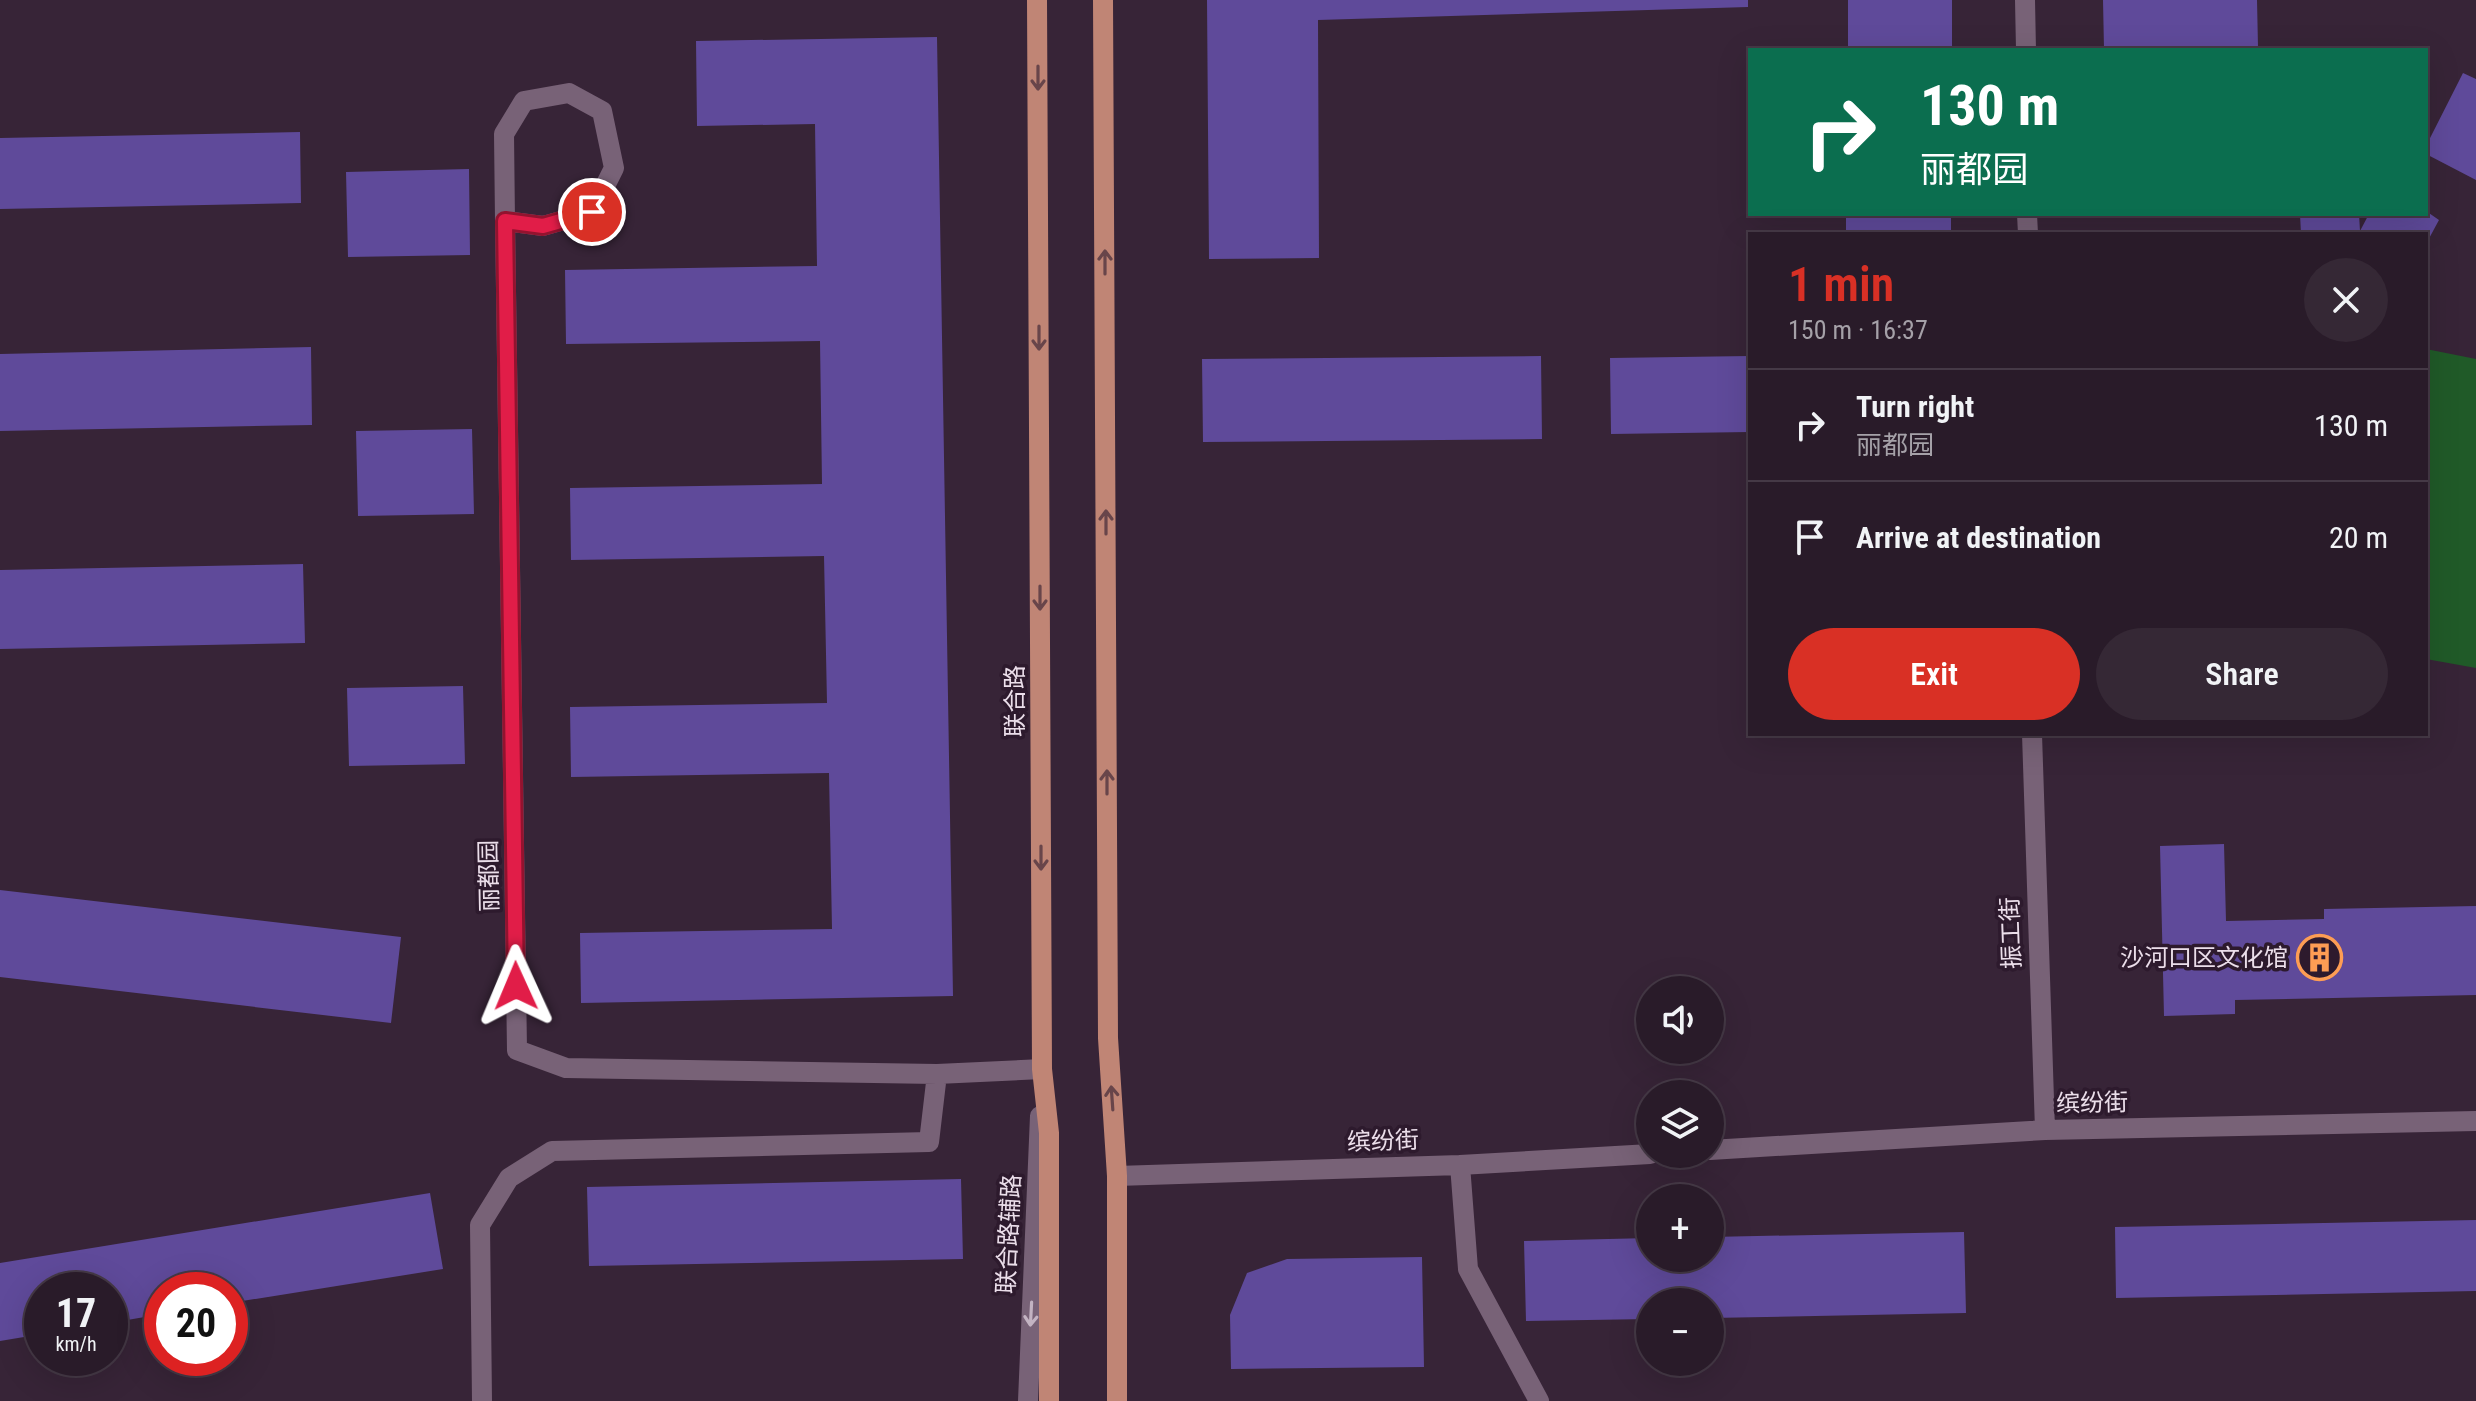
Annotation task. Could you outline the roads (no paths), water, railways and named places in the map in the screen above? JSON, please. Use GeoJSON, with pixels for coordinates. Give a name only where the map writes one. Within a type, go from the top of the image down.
{"type":"FeatureCollection","features":[{"type":"Feature","properties":{"kind":"main road","name":"联合路"},"geometry":{"type":"LineString","coordinates":[[1037,0],[1042,1069],[1049,1133],[1049,1401]]}},
{"type":"Feature","properties":{"kind":"main road"},"geometry":{"type":"LineString","coordinates":[[1103,0],[1108,1022],[1117,1176],[1117,1401]]}},
{"type":"Feature","properties":{"kind":"street"},"geometry":{"type":"LineString","coordinates":[[2025,0],[2026,48]]}},
{"type":"Feature","properties":{"kind":"street","name":"丽都园"},"geometry":{"type":"LineString","coordinates":[[505,221],[543,226],[592,212],[614,168],[602,111],[569,93],[524,101],[504,134],[505,221],[517,1050],[566,1068],[937,1074],[1042,1069]]}},
{"type":"Feature","properties":{"kind":"street","name":"振工街"},"geometry":{"type":"LineString","coordinates":[[2032,736],[2045,1130]]}},
{"type":"Feature","properties":{"kind":"street","name":"联合路辅路"},"geometry":{"type":"LineString","coordinates":[[1028,1401],[1042,1069]]}},
{"type":"Feature","properties":{"kind":"street"},"geometry":{"type":"LineString","coordinates":[[482,1401],[480,1225],[509,1178],[552,1151],[929,1142],[937,1074]]}},
{"type":"Feature","properties":{"kind":"street","name":"缤纷街"},"geometry":{"type":"LineString","coordinates":[[1724,1149],[2045,1130],[2476,1121]]}},
{"type":"Feature","properties":{"kind":"street","name":"缤纷街"},"geometry":{"type":"LineString","coordinates":[[1117,1176],[1460,1165],[1636,1155]]}},
{"type":"Feature","properties":{"kind":"street"},"geometry":{"type":"LineString","coordinates":[[1460,1165],[1468,1269],[1539,1401]]}},
{"type":"Feature","properties":{"kind":"street"},"geometry":{"type":"LineString","coordinates":[[1117,1211],[1127,1401]]}},
{"type":"Feature","properties":{"kind":"place","name":"沙河口区文化馆"},"geometry":{"type":"Point","coordinates":[2319,958]}}]}
